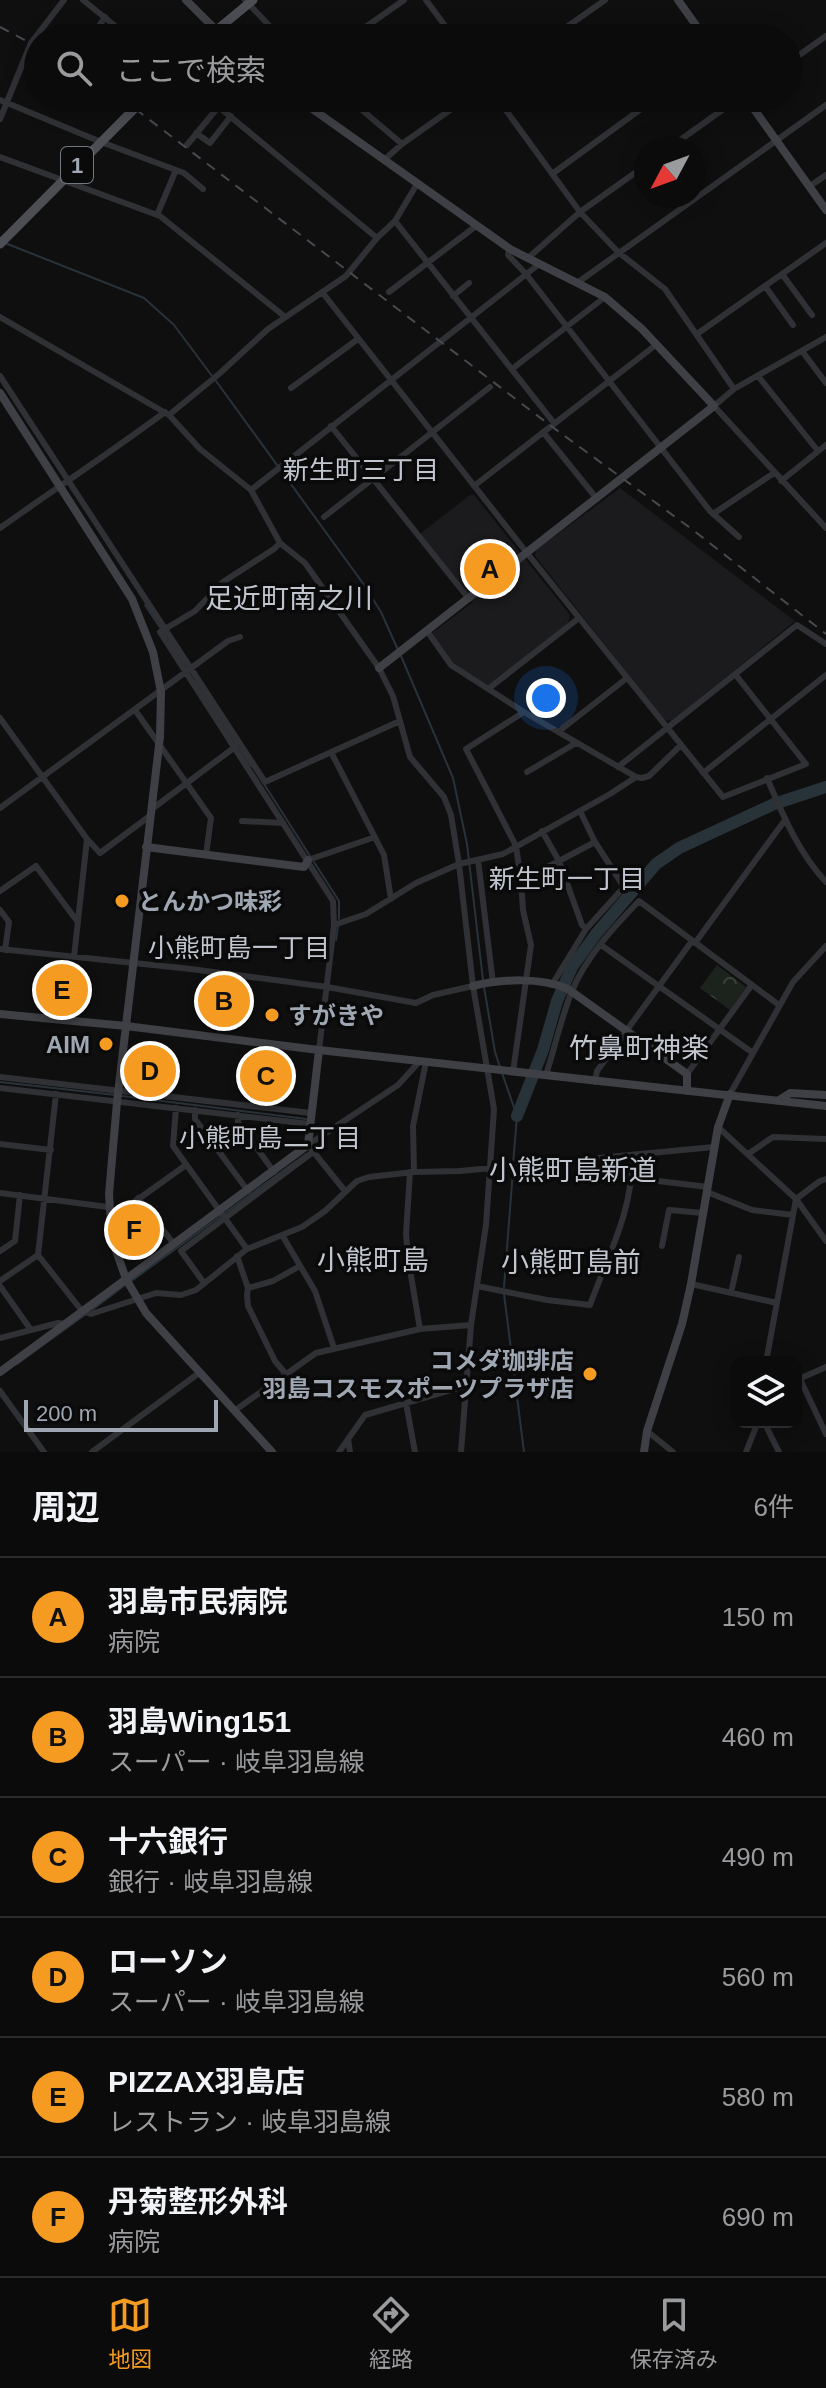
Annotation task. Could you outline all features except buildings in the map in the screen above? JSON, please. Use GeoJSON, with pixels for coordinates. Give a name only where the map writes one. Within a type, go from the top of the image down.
{"type":"FeatureCollection","features":[{"type":"Feature","properties":{"kind":"main road"},"geometry":{"type":"LineString","coordinates":[[223,24],[248,2]]}},
{"type":"Feature","properties":{"kind":"main road","name":"1"},"geometry":{"type":"LineString","coordinates":[[0,244],[131,112]]}},
{"type":"Feature","properties":{"kind":"street"},"geometry":{"type":"LineString","coordinates":[[46,24],[64,0]]}},
{"type":"Feature","properties":{"kind":"street"},"geometry":{"type":"LineString","coordinates":[[83,0],[113,24]]}},
{"type":"Feature","properties":{"kind":"street"},"geometry":{"type":"LineString","coordinates":[[186,0],[210,24]]}},
{"type":"Feature","properties":{"kind":"street"},"geometry":{"type":"LineString","coordinates":[[370,24],[404,0]]}},
{"type":"Feature","properties":{"kind":"street"},"geometry":{"type":"LineString","coordinates":[[426,0],[444,24]]}},
{"type":"Feature","properties":{"kind":"street"},"geometry":{"type":"LineString","coordinates":[[571,24],[605,0]]}},
{"type":"Feature","properties":{"kind":"street"},"geometry":{"type":"LineString","coordinates":[[678,0],[695,24]]}},
{"type":"Feature","properties":{"kind":"street"},"geometry":{"type":"LineString","coordinates":[[248,2],[268,24]]}},
{"type":"Feature","properties":{"kind":"street"},"geometry":{"type":"LineString","coordinates":[[100,24],[105,17]]}},
{"type":"Feature","properties":{"kind":"street"},"geometry":{"type":"LineString","coordinates":[[802,53],[826,36]]}},
{"type":"Feature","properties":{"kind":"street"},"geometry":{"type":"LineString","coordinates":[[0,119],[4,101],[24,58]]}},
{"type":"Feature","properties":{"kind":"street"},"geometry":{"type":"LineString","coordinates":[[4,101],[24,109]]}},
{"type":"Feature","properties":{"kind":"street"},"geometry":{"type":"LineString","coordinates":[[577,283],[826,105]]}},
{"type":"Feature","properties":{"kind":"street"},"geometry":{"type":"LineString","coordinates":[[30,112],[184,173],[203,189]]}},
{"type":"Feature","properties":{"kind":"street"},"geometry":{"type":"LineString","coordinates":[[187,145],[214,112]]}},
{"type":"Feature","properties":{"kind":"street"},"geometry":{"type":"LineString","coordinates":[[226,112],[377,238]]}},
{"type":"Feature","properties":{"kind":"street"},"geometry":{"type":"LineString","coordinates":[[316,112],[510,249],[605,297],[657,344],[781,481],[824,523]]}},
{"type":"Feature","properties":{"kind":"street"},"geometry":{"type":"LineString","coordinates":[[364,112],[402,144]]}},
{"type":"Feature","properties":{"kind":"street"},"geometry":{"type":"LineString","coordinates":[[384,161],[402,144],[447,112]]}},
{"type":"Feature","properties":{"kind":"street"},"geometry":{"type":"LineString","coordinates":[[507,112],[580,212],[618,252],[665,289],[734,389]]}},
{"type":"Feature","properties":{"kind":"street"},"geometry":{"type":"LineString","coordinates":[[552,174],[637,112]]}},
{"type":"Feature","properties":{"kind":"street"},"geometry":{"type":"LineString","coordinates":[[686,136],[719,112]]}},
{"type":"Feature","properties":{"kind":"street"},"geometry":{"type":"LineString","coordinates":[[756,112],[826,210]]}},
{"type":"Feature","properties":{"kind":"street"},"geometry":{"type":"LineString","coordinates":[[196,133],[210,143],[231,116]]}},
{"type":"Feature","properties":{"kind":"street"},"geometry":{"type":"LineString","coordinates":[[0,157],[157,215],[284,316]]}},
{"type":"Feature","properties":{"kind":"street"},"geometry":{"type":"LineString","coordinates":[[157,215],[176,170]]}},
{"type":"Feature","properties":{"kind":"street"},"geometry":{"type":"LineString","coordinates":[[528,258],[580,212],[634,174]]}},
{"type":"Feature","properties":{"kind":"street"},"geometry":{"type":"LineString","coordinates":[[810,186],[826,175]]}},
{"type":"Feature","properties":{"kind":"street"},"geometry":{"type":"LineString","coordinates":[[0,528],[208,384],[284,316],[346,276],[395,221],[417,184]]}},
{"type":"Feature","properties":{"kind":"street"},"geometry":{"type":"LineString","coordinates":[[395,221],[554,423]]}},
{"type":"Feature","properties":{"kind":"street"},"geometry":{"type":"LineString","coordinates":[[389,292],[476,226]]}},
{"type":"Feature","properties":{"kind":"street"},"geometry":{"type":"LineString","coordinates":[[697,334],[826,243]]}},
{"type":"Feature","properties":{"kind":"street"},"geometry":{"type":"LineString","coordinates":[[510,249],[508,255],[713,514],[739,537]]}},
{"type":"Feature","properties":{"kind":"street"},"geometry":{"type":"LineString","coordinates":[[251,490],[538,265]]}},
{"type":"Feature","properties":{"kind":"street"},"geometry":{"type":"LineString","coordinates":[[782,274],[812,315]]}},
{"type":"Feature","properties":{"kind":"street"},"geometry":{"type":"LineString","coordinates":[[453,296],[469,283]]}},
{"type":"Feature","properties":{"kind":"street"},"geometry":{"type":"LineString","coordinates":[[765,286],[793,325]]}},
{"type":"Feature","properties":{"kind":"street"},"geometry":{"type":"LineString","coordinates":[[322,292],[723,797],[806,764],[735,674]]}},
{"type":"Feature","properties":{"kind":"street"},"geometry":{"type":"LineString","coordinates":[[512,369],[605,297]]}},
{"type":"Feature","properties":{"kind":"street"},"geometry":{"type":"LineString","coordinates":[[0,317],[167,413],[200,449],[251,490],[280,543],[305,563],[388,682],[410,757],[444,797],[461,863],[494,1109],[486,1225],[471,1325],[461,1452]]}},
{"type":"Feature","properties":{"kind":"street"},"geometry":{"type":"LineString","coordinates":[[379,668],[734,389],[826,337]]}},
{"type":"Feature","properties":{"kind":"street"},"geometry":{"type":"LineString","coordinates":[[291,388],[358,339]]}},
{"type":"Feature","properties":{"kind":"street"},"geometry":{"type":"LineString","coordinates":[[474,486],[657,344]]}},
{"type":"Feature","properties":{"kind":"street"},"geometry":{"type":"LineString","coordinates":[[802,351],[826,383]]}},
{"type":"Feature","properties":{"kind":"street"},"geometry":{"type":"LineString","coordinates":[[0,376],[132,599],[153,652],[161,692],[159,745],[117,1102],[108,1207],[112,1239],[126,1279],[162,1333],[272,1452]]}},
{"type":"Feature","properties":{"kind":"street"},"geometry":{"type":"LineString","coordinates":[[758,376],[818,451]]}},
{"type":"Feature","properties":{"kind":"street"},"geometry":{"type":"LineString","coordinates":[[324,517],[490,387]]}},
{"type":"Feature","properties":{"kind":"street"},"geometry":{"type":"LineString","coordinates":[[0,393],[165,629],[235,747],[262,783]]}},
{"type":"Feature","properties":{"kind":"street"},"geometry":{"type":"LineString","coordinates":[[331,426],[469,599]]}},
{"type":"Feature","properties":{"kind":"street"},"geometry":{"type":"LineString","coordinates":[[543,432],[597,499]]}},
{"type":"Feature","properties":{"kind":"street"},"geometry":{"type":"LineString","coordinates":[[781,481],[826,445]]}},
{"type":"Feature","properties":{"kind":"street"},"geometry":{"type":"LineString","coordinates":[[713,514],[774,473]]}},
{"type":"Feature","properties":{"kind":"street"},"geometry":{"type":"LineString","coordinates":[[165,629],[195,611],[223,582],[280,543]]}},
{"type":"Feature","properties":{"kind":"street"},"geometry":{"type":"LineString","coordinates":[[488,689],[579,618]]}},
{"type":"Feature","properties":{"kind":"street"},"geometry":{"type":"LineString","coordinates":[[618,767],[797,625],[826,644]]}},
{"type":"Feature","properties":{"kind":"street"},"geometry":{"type":"LineString","coordinates":[[427,631],[451,665],[636,777],[649,776],[680,746]]}},
{"type":"Feature","properties":{"kind":"street"},"geometry":{"type":"LineString","coordinates":[[0,808],[228,641],[240,637]]}},
{"type":"Feature","properties":{"kind":"street"},"geometry":{"type":"LineString","coordinates":[[188,670],[262,783],[283,823],[333,901],[334,925],[310,1124],[311,1148],[345,1191]]}},
{"type":"Feature","properties":{"kind":"street"},"geometry":{"type":"LineString","coordinates":[[703,773],[826,675]]}},
{"type":"Feature","properties":{"kind":"street"},"geometry":{"type":"LineString","coordinates":[[558,732],[627,678]]}},
{"type":"Feature","properties":{"kind":"street"},"geometry":{"type":"LineString","coordinates":[[135,710],[211,818],[206,855]]}},
{"type":"Feature","properties":{"kind":"street"},"geometry":{"type":"LineString","coordinates":[[511,1072],[531,945],[523,910],[516,846],[466,749],[524,712]]}},
{"type":"Feature","properties":{"kind":"street"},"geometry":{"type":"LineString","coordinates":[[0,718],[100,853],[235,747]]}},
{"type":"Feature","properties":{"kind":"street"},"geometry":{"type":"LineString","coordinates":[[262,783],[400,721]]}},
{"type":"Feature","properties":{"kind":"street"},"geometry":{"type":"LineString","coordinates":[[527,772],[576,743]]}},
{"type":"Feature","properties":{"kind":"street"},"geometry":{"type":"LineString","coordinates":[[331,752],[384,855],[391,899]]}},
{"type":"Feature","properties":{"kind":"street"},"geometry":{"type":"LineString","coordinates":[[334,925],[366,914],[416,883],[461,863],[503,854],[636,777]]}},
{"type":"Feature","properties":{"kind":"street"},"geometry":{"type":"LineString","coordinates":[[767,778],[809,864],[826,882]]}},
{"type":"Feature","properties":{"kind":"street"},"geometry":{"type":"LineString","coordinates":[[554,984],[586,929],[624,887],[595,842],[580,811]]}},
{"type":"Feature","properties":{"kind":"street"},"geometry":{"type":"LineString","coordinates":[[595,1082],[597,1071],[785,820]]}},
{"type":"Feature","properties":{"kind":"street"},"geometry":{"type":"LineString","coordinates":[[242,821],[283,823]]}},
{"type":"Feature","properties":{"kind":"street"},"geometry":{"type":"LineString","coordinates":[[542,831],[559,861],[586,929]]}},
{"type":"Feature","properties":{"kind":"street"},"geometry":{"type":"LineString","coordinates":[[146,847],[304,867],[308,860],[375,837]]}},
{"type":"Feature","properties":{"kind":"street"},"geometry":{"type":"LineString","coordinates":[[74,957],[87,839]]}},
{"type":"Feature","properties":{"kind":"street"},"geometry":{"type":"LineString","coordinates":[[521,881],[595,842]]}},
{"type":"Feature","properties":{"kind":"street"},"geometry":{"type":"LineString","coordinates":[[476,860],[491,983]]}},
{"type":"Feature","properties":{"kind":"street"},"geometry":{"type":"LineString","coordinates":[[0,891],[36,866],[77,922]]}},
{"type":"Feature","properties":{"kind":"street"},"geometry":{"type":"LineString","coordinates":[[543,1075],[570,990],[609,932],[639,901],[779,1005]]}},
{"type":"Feature","properties":{"kind":"street"},"geometry":{"type":"LineString","coordinates":[[0,910],[9,922],[2,949],[327,987],[416,1003],[433,995],[475,985],[554,984],[570,990],[687,1074]]}},
{"type":"Feature","properties":{"kind":"street"},"geometry":{"type":"LineString","coordinates":[[601,945],[753,1053]]}},
{"type":"Feature","properties":{"kind":"street"},"geometry":{"type":"LineString","coordinates":[[644,1452],[647,1431],[677,1343],[691,1284],[718,1127],[730,1094],[779,1005],[800,974],[826,946]]}},
{"type":"Feature","properties":{"kind":"street"},"geometry":{"type":"LineString","coordinates":[[687,1091],[687,1074],[751,986]]}},
{"type":"Feature","properties":{"kind":"street"},"geometry":{"type":"LineString","coordinates":[[0,1014],[826,1106]]}},
{"type":"Feature","properties":{"kind":"street"},"geometry":{"type":"LineString","coordinates":[[0,1372],[126,1279],[223,1214],[398,1085],[423,1061]]}},
{"type":"Feature","properties":{"kind":"street"},"geometry":{"type":"LineString","coordinates":[[420,1329],[406,1234],[413,1126],[423,1061]]}},
{"type":"Feature","properties":{"kind":"street"},"geometry":{"type":"LineString","coordinates":[[0,1077],[311,1113]]}},
{"type":"Feature","properties":{"kind":"street"},"geometry":{"type":"LineString","coordinates":[[0,1088],[310,1124]]}},
{"type":"Feature","properties":{"kind":"street"},"geometry":{"type":"LineString","coordinates":[[779,1100],[790,1093],[826,1095]]}},
{"type":"Feature","properties":{"kind":"street"},"geometry":{"type":"LineString","coordinates":[[56,1094],[38,1255],[82,1311],[91,1314],[156,1293],[181,1295],[196,1290],[247,1249],[314,1220],[357,1181],[369,1177],[714,1147]]}},
{"type":"Feature","properties":{"kind":"street"},"geometry":{"type":"LineString","coordinates":[[176,1108],[173,1146],[247,1249]]}},
{"type":"Feature","properties":{"kind":"street"},"geometry":{"type":"LineString","coordinates":[[195,1110],[195,1119],[248,1191]]}},
{"type":"Feature","properties":{"kind":"street"},"geometry":{"type":"LineString","coordinates":[[238,1115],[238,1122],[274,1172]]}},
{"type":"Feature","properties":{"kind":"street"},"geometry":{"type":"LineString","coordinates":[[718,1127],[796,1199],[826,1241]]}},
{"type":"Feature","properties":{"kind":"street"},"geometry":{"type":"LineString","coordinates":[[748,1154],[773,1137],[826,1139]]}},
{"type":"Feature","properties":{"kind":"street"},"geometry":{"type":"LineString","coordinates":[[0,1144],[51,1150]]}},
{"type":"Feature","properties":{"kind":"street"},"geometry":{"type":"LineString","coordinates":[[223,1214],[248,1191],[265,1183],[274,1172],[311,1148]]}},
{"type":"Feature","properties":{"kind":"street"},"geometry":{"type":"LineString","coordinates":[[477,1286],[590,1305],[623,1221],[633,1178],[632,1155]]}},
{"type":"Feature","properties":{"kind":"street"},"geometry":{"type":"LineString","coordinates":[[109,1220],[186,1165]]}},
{"type":"Feature","properties":{"kind":"street"},"geometry":{"type":"LineString","coordinates":[[633,1178],[707,1190],[752,1210],[793,1215]]}},
{"type":"Feature","properties":{"kind":"street"},"geometry":{"type":"LineString","coordinates":[[767,1356],[796,1199],[826,1179]]}},
{"type":"Feature","properties":{"kind":"street"},"geometry":{"type":"LineString","coordinates":[[0,1193],[108,1207]]}},
{"type":"Feature","properties":{"kind":"street"},"geometry":{"type":"LineString","coordinates":[[0,1251],[15,1241],[20,1195]]}},
{"type":"Feature","properties":{"kind":"street"},"geometry":{"type":"LineString","coordinates":[[138,1198],[204,1283]]}},
{"type":"Feature","properties":{"kind":"street"},"geometry":{"type":"LineString","coordinates":[[662,1246],[669,1210],[703,1213]]}},
{"type":"Feature","properties":{"kind":"street"},"geometry":{"type":"LineString","coordinates":[[282,1235],[315,1291],[334,1348]]}},
{"type":"Feature","properties":{"kind":"street"},"geometry":{"type":"LineString","coordinates":[[31,1330],[0,1284],[38,1255]]}},
{"type":"Feature","properties":{"kind":"street"},"geometry":{"type":"LineString","coordinates":[[237,1256],[248,1288],[248,1306],[275,1361],[285,1373]]}},
{"type":"Feature","properties":{"kind":"street"},"geometry":{"type":"LineString","coordinates":[[731,1293],[739,1257]]}},
{"type":"Feature","properties":{"kind":"street"},"geometry":{"type":"LineString","coordinates":[[248,1288],[273,1281],[300,1266]]}},
{"type":"Feature","properties":{"kind":"street"},"geometry":{"type":"LineString","coordinates":[[691,1284],[777,1303]]}},
{"type":"Feature","properties":{"kind":"street"},"geometry":{"type":"LineString","coordinates":[[0,1338],[58,1323],[65,1324]]}},
{"type":"Feature","properties":{"kind":"street"},"geometry":{"type":"LineString","coordinates":[[234,1411],[316,1353],[420,1329],[471,1325]]}},
{"type":"Feature","properties":{"kind":"street"},"geometry":{"type":"LineString","coordinates":[[802,1377],[826,1367]]}},
{"type":"Feature","properties":{"kind":"street"},"geometry":{"type":"LineString","coordinates":[[92,1452],[199,1373]]}},
{"type":"Feature","properties":{"kind":"street"},"geometry":{"type":"LineString","coordinates":[[339,1452],[365,1415],[468,1385]]}},
{"type":"Feature","properties":{"kind":"street"},"geometry":{"type":"LineString","coordinates":[[802,1387],[826,1434]]}},
{"type":"Feature","properties":{"kind":"street"},"geometry":{"type":"LineString","coordinates":[[0,1391],[44,1452]]}},
{"type":"Feature","properties":{"kind":"street"},"geometry":{"type":"LineString","coordinates":[[406,1403],[415,1452]]}},
{"type":"Feature","properties":{"kind":"street"},"geometry":{"type":"LineString","coordinates":[[746,1452],[756,1428]]}},
{"type":"Feature","properties":{"kind":"street"},"geometry":{"type":"LineString","coordinates":[[767,1428],[779,1452]]}},
{"type":"Feature","properties":{"kind":"street"},"geometry":{"type":"LineString","coordinates":[[647,1431],[673,1452]]}},
{"type":"Feature","properties":{"kind":"street"},"geometry":{"type":"LineString","coordinates":[[348,1439],[350,1452]]}},
{"type":"Feature","properties":{"kind":"shaded area"},"geometry":{"type":"Polygon","coordinates":[[[620,488],[795,621],[672,721],[664,720],[535,556],[536,550],[620,488]]]}},
{"type":"Feature","properties":{"kind":"shaded area"},"geometry":{"type":"Polygon","coordinates":[[[470,495],[474,495],[570,615],[568,623],[488,687],[452,664],[432,636],[473,602],[421,536],[470,495]]]}},
{"type":"Feature","properties":{"kind":"green space"},"geometry":{"type":"Polygon","coordinates":[[[717,965],[746,987],[730,1010],[700,988],[717,965]]]}},
{"type":"Feature","properties":{"kind":"waterway"},"geometry":{"type":"LineString","coordinates":[[5,243],[144,298],[174,325],[212,376]]}},
{"type":"Feature","properties":{"kind":"waterway"},"geometry":{"type":"LineString","coordinates":[[216,381],[362,582],[381,612],[398,650]]}},
{"type":"Feature","properties":{"kind":"waterway"},"geometry":{"type":"LineString","coordinates":[[145,605],[161,629]]}},
{"type":"Feature","properties":{"kind":"waterway"},"geometry":{"type":"LineString","coordinates":[[169,641],[185,665]]}},
{"type":"Feature","properties":{"kind":"waterway"},"geometry":{"type":"LineString","coordinates":[[401,656],[453,778],[467,844],[483,980]]}},
{"type":"Feature","properties":{"kind":"waterway"},"geometry":{"type":"LineString","coordinates":[[195,681],[251,766]]}},
{"type":"Feature","properties":{"kind":"waterway"},"geometry":{"type":"LineString","coordinates":[[264,784],[310,856]]}},
{"type":"Feature","properties":{"kind":"waterway"},"geometry":{"type":"LineString","coordinates":[[517,1116],[572,967],[656,864],[679,848],[774,804],[826,787]]}},
{"type":"Feature","properties":{"kind":"waterway"},"geometry":{"type":"LineString","coordinates":[[314,862],[339,901],[339,919]]}},
{"type":"Feature","properties":{"kind":"waterway"},"geometry":{"type":"LineString","coordinates":[[336,940],[338,926]]}},
{"type":"Feature","properties":{"kind":"waterway"},"geometry":{"type":"LineString","coordinates":[[484,987],[500,1067]]}},
{"type":"Feature","properties":{"kind":"waterway"},"geometry":{"type":"LineString","coordinates":[[502,1073],[517,1116],[513,1164]]}},
{"type":"Feature","properties":{"kind":"waterway"},"geometry":{"type":"LineString","coordinates":[[0,1082],[116,1095]]}},
{"type":"Feature","properties":{"kind":"waterway"},"geometry":{"type":"LineString","coordinates":[[122,1096],[306,1119]]}},
{"type":"Feature","properties":{"kind":"waterway"},"geometry":{"type":"LineString","coordinates":[[130,1282],[306,1154]]}},
{"type":"Feature","properties":{"kind":"waterway"},"geometry":{"type":"LineString","coordinates":[[504,1287],[513,1170]]}},
{"type":"Feature","properties":{"kind":"waterway"},"geometry":{"type":"LineString","coordinates":[[92,1310],[125,1285]]}},
{"type":"Feature","properties":{"kind":"waterway"},"geometry":{"type":"LineString","coordinates":[[504,1294],[524,1452]]}},
{"type":"Feature","properties":{"kind":"waterway"},"geometry":{"type":"LineString","coordinates":[[17,1364],[86,1314]]}},
{"type":"Feature","properties":{"kind":"railway"},"geometry":{"type":"LineString","coordinates":[[0,27],[24,40]]}},
{"type":"Feature","properties":{"kind":"railway"},"geometry":{"type":"LineString","coordinates":[[139,112],[826,634]]}},
{"type":"Feature","properties":{"kind":"place","name":"羽島市民病院"},"geometry":{"type":"Point","coordinates":[490,569]}},
{"type":"Feature","properties":{"kind":"place","name":"とんかつ味彩"},"geometry":{"type":"Point","coordinates":[122,901]}},
{"type":"Feature","properties":{"kind":"place","name":"PIZZAX羽島店"},"geometry":{"type":"Point","coordinates":[62,990]}},
{"type":"Feature","properties":{"kind":"place","name":"羽島Wing151"},"geometry":{"type":"Point","coordinates":[224,1001]}},
{"type":"Feature","properties":{"kind":"place","name":"すがきや"},"geometry":{"type":"Point","coordinates":[272,1015]}},
{"type":"Feature","properties":{"kind":"place","name":"AIM"},"geometry":{"type":"Point","coordinates":[106,1044]}},
{"type":"Feature","properties":{"kind":"place","name":"ローソン"},"geometry":{"type":"Point","coordinates":[150,1071]}},
{"type":"Feature","properties":{"kind":"place","name":"十六銀行"},"geometry":{"type":"Point","coordinates":[266,1076]}},
{"type":"Feature","properties":{"kind":"place","name":"丹菊整形外科"},"geometry":{"type":"Point","coordinates":[134,1230]}},
{"type":"Feature","properties":{"kind":"place","name":"コメダ珈琲店 羽島コスモスポーツプラザ店"},"geometry":{"type":"Point","coordinates":[590,1374]}},
{"type":"Feature","properties":{"kind":"district","name":"新生町三丁目"},"geometry":{"type":"Point","coordinates":[361,470]}},
{"type":"Feature","properties":{"kind":"district","name":"足近町南之川"},"geometry":{"type":"Point","coordinates":[289,598]}},
{"type":"Feature","properties":{"kind":"district","name":"新生町一丁目"},"geometry":{"type":"Point","coordinates":[567,879]}},
{"type":"Feature","properties":{"kind":"district","name":"小熊町島一丁目"},"geometry":{"type":"Point","coordinates":[239,948]}},
{"type":"Feature","properties":{"kind":"district","name":"竹鼻町神楽"},"geometry":{"type":"Point","coordinates":[639,1048]}},
{"type":"Feature","properties":{"kind":"district","name":"小熊町島二丁目"},"geometry":{"type":"Point","coordinates":[270,1138]}},
{"type":"Feature","properties":{"kind":"district","name":"小熊町島新道"},"geometry":{"type":"Point","coordinates":[573,1170]}},
{"type":"Feature","properties":{"kind":"district","name":"小熊町島"},"geometry":{"type":"Point","coordinates":[373,1260]}},
{"type":"Feature","properties":{"kind":"district","name":"小熊町島前"},"geometry":{"type":"Point","coordinates":[571,1262]}}]}
